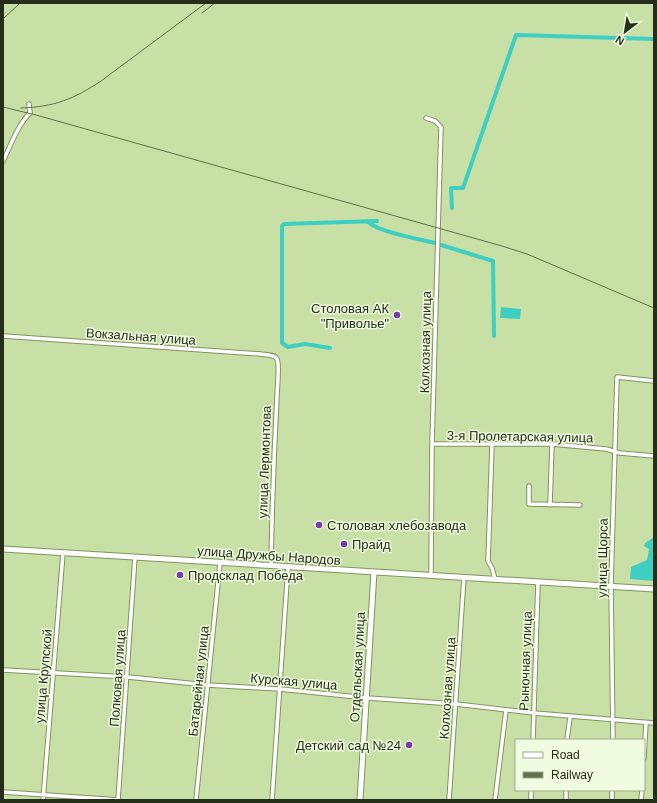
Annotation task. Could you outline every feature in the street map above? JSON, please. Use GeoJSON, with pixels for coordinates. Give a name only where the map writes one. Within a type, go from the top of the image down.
{"type":"FeatureCollection","features":[{"type":"Feature","properties":{"kind":"street"},"geometry":{"type":"LineString","coordinates":[[3,161],[19,129],[30,113],[29,104]]}},
{"type":"Feature","properties":{"kind":"street","name":"Колхозная улица"},"geometry":{"type":"LineString","coordinates":[[426,118],[435,120],[441,127],[432,444],[431,576]]}},
{"type":"Feature","properties":{"kind":"street","name":"Вокзальная улица"},"geometry":{"type":"LineString","coordinates":[[3,336],[260,354],[273,356],[277,359]]}},
{"type":"Feature","properties":{"kind":"street","name":"улица Лермонтова"},"geometry":{"type":"LineString","coordinates":[[271,566],[278,381],[277,359]]}},
{"type":"Feature","properties":{"kind":"street","name":"улица Щорса"},"geometry":{"type":"LineString","coordinates":[[613,739],[611,586],[617,377],[654,382]]}},
{"type":"Feature","properties":{"kind":"street","name":"3-я Пролетарская улица"},"geometry":{"type":"LineString","coordinates":[[432,444],[552,444],[606,449],[654,456]]}},
{"type":"Feature","properties":{"kind":"street"},"geometry":{"type":"LineString","coordinates":[[550,505],[552,444]]}},
{"type":"Feature","properties":{"kind":"street"},"geometry":{"type":"LineString","coordinates":[[492,445],[488,561],[495,579]]}},
{"type":"Feature","properties":{"kind":"street"},"geometry":{"type":"LineString","coordinates":[[529,486],[529,504],[580,506]]}},
{"type":"Feature","properties":{"kind":"street","name":"улица Дружбы Народов"},"geometry":{"type":"LineString","coordinates":[[3,549],[220,564],[654,589]]}},
{"type":"Feature","properties":{"kind":"street","name":"улица Крупской"},"geometry":{"type":"LineString","coordinates":[[43,800],[63,553]]}},
{"type":"Feature","properties":{"kind":"street","name":"Полковая улица"},"geometry":{"type":"LineString","coordinates":[[119,800],[135,557]]}},
{"type":"Feature","properties":{"kind":"street","name":"Батарейная улица"},"geometry":{"type":"LineString","coordinates":[[196,800],[220,564]]}},
{"type":"Feature","properties":{"kind":"street"},"geometry":{"type":"LineString","coordinates":[[272,800],[288,567]]}},
{"type":"Feature","properties":{"kind":"street"},"geometry":{"type":"LineString","coordinates":[[361,572],[370,576],[373,583]]}},
{"type":"Feature","properties":{"kind":"street","name":"Отдельская улица"},"geometry":{"type":"LineString","coordinates":[[360,800],[374,572]]}},
{"type":"Feature","properties":{"kind":"street"},"geometry":{"type":"LineString","coordinates":[[373,583],[377,576],[383,573]]}},
{"type":"Feature","properties":{"kind":"street","name":"Колхозная улица"},"geometry":{"type":"LineString","coordinates":[[449,800],[464,578]]}},
{"type":"Feature","properties":{"kind":"street","name":"Рыночная улица"},"geometry":{"type":"LineString","coordinates":[[533,739],[538,582]]}},
{"type":"Feature","properties":{"kind":"street","name":"Курская улица"},"geometry":{"type":"LineString","coordinates":[[3,670],[128,677],[207,685],[280,689],[367,698],[456,704],[570,717],[654,723]]}},
{"type":"Feature","properties":{"kind":"street"},"geometry":{"type":"LineString","coordinates":[[495,800],[506,710]]}},
{"type":"Feature","properties":{"kind":"street"},"geometry":{"type":"LineString","coordinates":[[567,739],[570,717]]}},
{"type":"Feature","properties":{"kind":"street"},"geometry":{"type":"LineString","coordinates":[[645,740],[646,722]]}},
{"type":"Feature","properties":{"kind":"street"},"geometry":{"type":"LineString","coordinates":[[3,792],[119,800]]}},
{"type":"Feature","properties":{"kind":"water"},"geometry":{"type":"Polygon","coordinates":[[[501,307],[521,309],[520,319],[500,318],[501,307]]]}},
{"type":"Feature","properties":{"kind":"water"},"geometry":{"type":"Polygon","coordinates":[[[654,537],[654,581],[630,579],[631,567],[647,560],[649,549],[644,546],[645,543],[654,537]]]}},
{"type":"Feature","properties":{"kind":"waterway"},"geometry":{"type":"LineString","coordinates":[[452,208],[451,188],[463,188],[516,35],[654,39]]}},
{"type":"Feature","properties":{"kind":"waterway"},"geometry":{"type":"LineString","coordinates":[[330,348],[305,344],[288,347],[282,343],[282,226],[284,224],[377,221]]}},
{"type":"Feature","properties":{"kind":"waterway"},"geometry":{"type":"LineString","coordinates":[[368,222],[373,226],[390,232],[435,243]]}},
{"type":"Feature","properties":{"kind":"waterway"},"geometry":{"type":"LineString","coordinates":[[441,245],[493,261],[494,336]]}},
{"type":"Feature","properties":{"kind":"railway"},"geometry":{"type":"LineString","coordinates":[[3,19],[20,3]]}},
{"type":"Feature","properties":{"kind":"railway"},"geometry":{"type":"LineString","coordinates":[[21,108],[54,104],[82,93],[101,81],[206,3]]}},
{"type":"Feature","properties":{"kind":"railway"},"geometry":{"type":"LineString","coordinates":[[202,13],[215,3]]}},
{"type":"Feature","properties":{"kind":"railway"},"geometry":{"type":"LineString","coordinates":[[3,107],[502,246],[527,254],[654,308]]}},
{"type":"Feature","properties":{"kind":"place","name":"Столовая АК \"Приволье\""},"geometry":{"type":"Point","coordinates":[397,315]}},
{"type":"Feature","properties":{"kind":"place","name":"Столовая хлебозавода"},"geometry":{"type":"Point","coordinates":[319,525]}},
{"type":"Feature","properties":{"kind":"place","name":"Прайд"},"geometry":{"type":"Point","coordinates":[344,544]}},
{"type":"Feature","properties":{"kind":"place","name":"Продсклад Победа"},"geometry":{"type":"Point","coordinates":[180,575]}},
{"type":"Feature","properties":{"kind":"place","name":"Детский сад №24"},"geometry":{"type":"Point","coordinates":[409,745]}}]}
